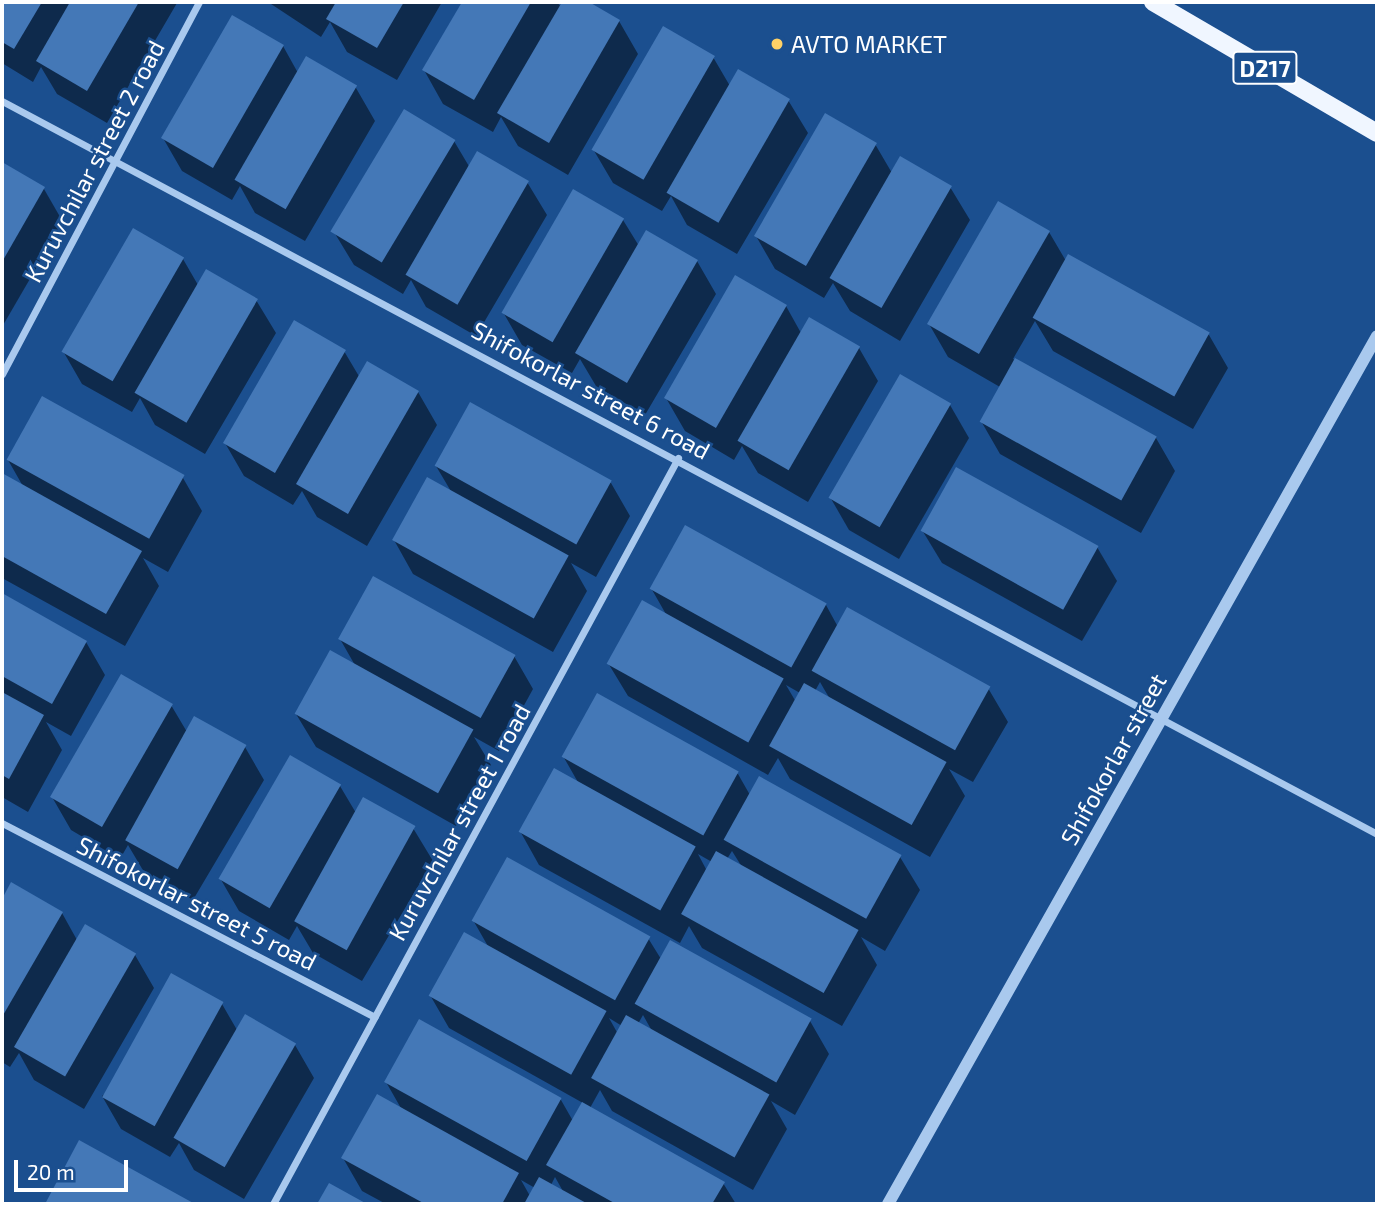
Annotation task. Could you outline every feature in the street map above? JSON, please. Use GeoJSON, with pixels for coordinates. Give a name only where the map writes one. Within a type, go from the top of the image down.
{"type":"FeatureCollection","features":[{"type":"Feature","properties":{"kind":"main road","name":"D217"},"geometry":{"type":"LineString","coordinates":[[1153,2],[1377,134]]}},
{"type":"Feature","properties":{"kind":"street","name":"Kuruvchilar street 2 road"},"geometry":{"type":"LineString","coordinates":[[2,374],[199,2]]}},
{"type":"Feature","properties":{"kind":"street","name":"Shifokorlar street 6 road"},"geometry":{"type":"LineString","coordinates":[[2,101],[1161,715],[1377,834]]}},
{"type":"Feature","properties":{"kind":"street","name":"Shifokorlar street"},"geometry":{"type":"LineString","coordinates":[[888,1204],[1161,715],[1377,336]]}},
{"type":"Feature","properties":{"kind":"street","name":"Kuruvchilar street 1 road"},"geometry":{"type":"LineString","coordinates":[[273,1204],[678,458]]}},
{"type":"Feature","properties":{"kind":"street","name":"Shifokorlar street 5 road"},"geometry":{"type":"LineString","coordinates":[[2,823],[375,1017]]}},
{"type":"Feature","properties":{"kind":"building"},"geometry":{"type":"Polygon","coordinates":[[[2,2],[42,2],[14,49],[2,42],[2,2]]]}},
{"type":"Feature","properties":{"kind":"building"},"geometry":{"type":"Polygon","coordinates":[[[70,2],[139,2],[87,91],[36,61],[70,2]]]}},
{"type":"Feature","properties":{"kind":"building"},"geometry":{"type":"Polygon","coordinates":[[[336,2],[404,2],[377,48],[326,19],[336,2]]]}},
{"type":"Feature","properties":{"kind":"building"},"geometry":{"type":"Polygon","coordinates":[[[462,2],[531,2],[474,100],[422,70],[462,2]]]}},
{"type":"Feature","properties":{"kind":"building"},"geometry":{"type":"Polygon","coordinates":[[[562,2],[589,2],[620,20],[549,143],[497,113],[562,2]]]}},
{"type":"Feature","properties":{"kind":"building"},"geometry":{"type":"Polygon","coordinates":[[[232,15],[284,45],[213,168],[161,138],[232,15]]]}},
{"type":"Feature","properties":{"kind":"building"},"geometry":{"type":"Polygon","coordinates":[[[663,26],[715,56],[643,180],[592,150],[663,26]]]}},
{"type":"Feature","properties":{"kind":"building"},"geometry":{"type":"Polygon","coordinates":[[[306,56],[357,86],[286,209],[234,180],[306,56]]]}},
{"type":"Feature","properties":{"kind":"building"},"geometry":{"type":"Polygon","coordinates":[[[738,69],[790,99],[718,223],[666,193],[738,69]]]}},
{"type":"Feature","properties":{"kind":"building"},"geometry":{"type":"Polygon","coordinates":[[[404,109],[455,140],[382,262],[330,232],[404,109]]]}},
{"type":"Feature","properties":{"kind":"building"},"geometry":{"type":"Polygon","coordinates":[[[825,113],[877,143],[806,266],[754,236],[825,113]]]}},
{"type":"Feature","properties":{"kind":"building"},"geometry":{"type":"Polygon","coordinates":[[[477,151],[529,181],[457,305],[406,275],[477,151]]]}},
{"type":"Feature","properties":{"kind":"building"},"geometry":{"type":"Polygon","coordinates":[[[900,156],[952,186],[881,308],[830,278],[900,156]]]}},
{"type":"Feature","properties":{"kind":"building"},"geometry":{"type":"Polygon","coordinates":[[[2,162],[45,187],[2,262],[2,162]]]}},
{"type":"Feature","properties":{"kind":"building"},"geometry":{"type":"Polygon","coordinates":[[[573,189],[624,218],[553,342],[502,313],[573,189]]]}},
{"type":"Feature","properties":{"kind":"building"},"geometry":{"type":"Polygon","coordinates":[[[998,201],[1050,231],[979,354],[927,324],[998,201]]]}},
{"type":"Feature","properties":{"kind":"building"},"geometry":{"type":"Polygon","coordinates":[[[133,228],[184,258],[113,381],[62,352],[133,228]]]}},
{"type":"Feature","properties":{"kind":"building"},"geometry":{"type":"Polygon","coordinates":[[[646,230],[698,260],[627,383],[575,353],[646,230]]]}},
{"type":"Feature","properties":{"kind":"building"},"geometry":{"type":"Polygon","coordinates":[[[1068,254],[1210,333],[1174,396],[1033,318],[1068,254]]]}},
{"type":"Feature","properties":{"kind":"building"},"geometry":{"type":"Polygon","coordinates":[[[206,269],[258,299],[186,423],[134,393],[206,269]]]}},
{"type":"Feature","properties":{"kind":"building"},"geometry":{"type":"Polygon","coordinates":[[[735,275],[787,305],[716,428],[664,398],[735,275]]]}},
{"type":"Feature","properties":{"kind":"building"},"geometry":{"type":"Polygon","coordinates":[[[809,317],[860,347],[789,470],[738,441],[809,317]]]}},
{"type":"Feature","properties":{"kind":"building"},"geometry":{"type":"Polygon","coordinates":[[[294,320],[346,350],[275,473],[223,443],[294,320]]]}},
{"type":"Feature","properties":{"kind":"building"},"geometry":{"type":"Polygon","coordinates":[[[1015,358],[1157,437],[1121,500],[980,422],[1015,358]]]}},
{"type":"Feature","properties":{"kind":"building"},"geometry":{"type":"Polygon","coordinates":[[[367,361],[419,391],[348,514],[296,484],[367,361]]]}},
{"type":"Feature","properties":{"kind":"building"},"geometry":{"type":"Polygon","coordinates":[[[900,374],[951,404],[880,527],[828,498],[900,374]]]}},
{"type":"Feature","properties":{"kind":"building"},"geometry":{"type":"Polygon","coordinates":[[[42,396],[185,475],[149,539],[7,460],[42,396]]]}},
{"type":"Feature","properties":{"kind":"building"},"geometry":{"type":"Polygon","coordinates":[[[470,402],[612,481],[576,544],[435,466],[470,402]]]}},
{"type":"Feature","properties":{"kind":"building"},"geometry":{"type":"Polygon","coordinates":[[[956,467],[1099,546],[1063,610],[921,531],[956,467]]]}},
{"type":"Feature","properties":{"kind":"building"},"geometry":{"type":"Polygon","coordinates":[[[2,473],[142,551],[106,614],[2,556],[2,473]]]}},
{"type":"Feature","properties":{"kind":"building"},"geometry":{"type":"Polygon","coordinates":[[[427,477],[569,556],[534,619],[392,540],[427,477]]]}},
{"type":"Feature","properties":{"kind":"building"},"geometry":{"type":"Polygon","coordinates":[[[685,525],[827,604],[791,667],[650,589],[685,525]]]}},
{"type":"Feature","properties":{"kind":"building"},"geometry":{"type":"Polygon","coordinates":[[[373,576],[516,655],[481,718],[338,639],[373,576]]]}},
{"type":"Feature","properties":{"kind":"building"},"geometry":{"type":"Polygon","coordinates":[[[2,593],[87,641],[52,704],[2,676],[2,593]]]}},
{"type":"Feature","properties":{"kind":"building"},"geometry":{"type":"Polygon","coordinates":[[[642,600],[784,679],[748,742],[607,664],[642,600]]]}},
{"type":"Feature","properties":{"kind":"building"},"geometry":{"type":"Polygon","coordinates":[[[847,607],[990,687],[955,750],[812,671],[847,607]]]}},
{"type":"Feature","properties":{"kind":"building"},"geometry":{"type":"Polygon","coordinates":[[[330,650],[473,730],[438,793],[295,714],[330,650]]]}},
{"type":"Feature","properties":{"kind":"building"},"geometry":{"type":"Polygon","coordinates":[[[121,674],[173,704],[102,827],[50,797],[121,674]]]}},
{"type":"Feature","properties":{"kind":"building"},"geometry":{"type":"Polygon","coordinates":[[[804,683],[947,762],[912,825],[769,746],[804,683]]]}},
{"type":"Feature","properties":{"kind":"building"},"geometry":{"type":"Polygon","coordinates":[[[2,692],[44,715],[9,779],[2,775],[2,692]]]}},
{"type":"Feature","properties":{"kind":"building"},"geometry":{"type":"Polygon","coordinates":[[[597,693],[739,772],[703,835],[562,757],[597,693]]]}},
{"type":"Feature","properties":{"kind":"building"},"geometry":{"type":"Polygon","coordinates":[[[194,716],[246,745],[178,869],[125,840],[194,716]]]}},
{"type":"Feature","properties":{"kind":"building"},"geometry":{"type":"Polygon","coordinates":[[[290,755],[341,784],[270,908],[218,879],[290,755]]]}},
{"type":"Feature","properties":{"kind":"building"},"geometry":{"type":"Polygon","coordinates":[[[554,768],[696,847],[660,910],[519,832],[554,768]]]}},
{"type":"Feature","properties":{"kind":"building"},"geometry":{"type":"Polygon","coordinates":[[[759,776],[902,855],[866,919],[724,840],[759,776]]]}},
{"type":"Feature","properties":{"kind":"building"},"geometry":{"type":"Polygon","coordinates":[[[363,797],[415,826],[347,950],[294,921],[363,797]]]}},
{"type":"Feature","properties":{"kind":"building"},"geometry":{"type":"Polygon","coordinates":[[[716,851],[859,930],[824,993],[681,914],[716,851]]]}},
{"type":"Feature","properties":{"kind":"building"},"geometry":{"type":"Polygon","coordinates":[[[507,857],[650,937],[615,1000],[472,921],[507,857]]]}},
{"type":"Feature","properties":{"kind":"building"},"geometry":{"type":"Polygon","coordinates":[[[11,882],[63,912],[2,1017],[2,899],[11,882]]]}},
{"type":"Feature","properties":{"kind":"building"},"geometry":{"type":"Polygon","coordinates":[[[85,924],[136,954],[65,1076],[14,1047],[85,924]]]}},
{"type":"Feature","properties":{"kind":"building"},"geometry":{"type":"Polygon","coordinates":[[[464,932],[607,1011],[571,1075],[429,996],[464,932]]]}},
{"type":"Feature","properties":{"kind":"building"},"geometry":{"type":"Polygon","coordinates":[[[670,940],[812,1019],[776,1082],[635,1004],[670,940]]]}},
{"type":"Feature","properties":{"kind":"building"},"geometry":{"type":"Polygon","coordinates":[[[171,973],[223,1002],[155,1126],[102,1097],[171,973]]]}},
{"type":"Feature","properties":{"kind":"building"},"geometry":{"type":"Polygon","coordinates":[[[245,1014],[296,1044],[225,1167],[174,1138],[245,1014]]]}},
{"type":"Feature","properties":{"kind":"building"},"geometry":{"type":"Polygon","coordinates":[[[626,1015],[769,1095],[735,1157],[591,1078],[626,1015]]]}},
{"type":"Feature","properties":{"kind":"building"},"geometry":{"type":"Polygon","coordinates":[[[419,1019],[562,1098],[527,1161],[384,1082],[419,1019]]]}},
{"type":"Feature","properties":{"kind":"building"},"geometry":{"type":"Polygon","coordinates":[[[377,1094],[519,1173],[502,1204],[425,1204],[341,1158],[377,1094]]]}},
{"type":"Feature","properties":{"kind":"building"},"geometry":{"type":"Polygon","coordinates":[[[582,1102],[725,1182],[712,1204],[616,1204],[546,1165],[582,1102]]]}},
{"type":"Feature","properties":{"kind":"building"},"geometry":{"type":"Polygon","coordinates":[[[79,1140],[195,1204],[45,1204],[79,1140]]]}},
{"type":"Feature","properties":{"kind":"building"},"geometry":{"type":"Polygon","coordinates":[[[539,1177],[588,1204],[524,1204],[539,1177]]]}},
{"type":"Feature","properties":{"kind":"building"},"geometry":{"type":"Polygon","coordinates":[[[329,1183],[367,1204],[317,1204],[329,1183]]]}},
{"type":"Feature","properties":{"kind":"place","name":"AVTO MARKET"},"geometry":{"type":"Point","coordinates":[777,44]}}]}
